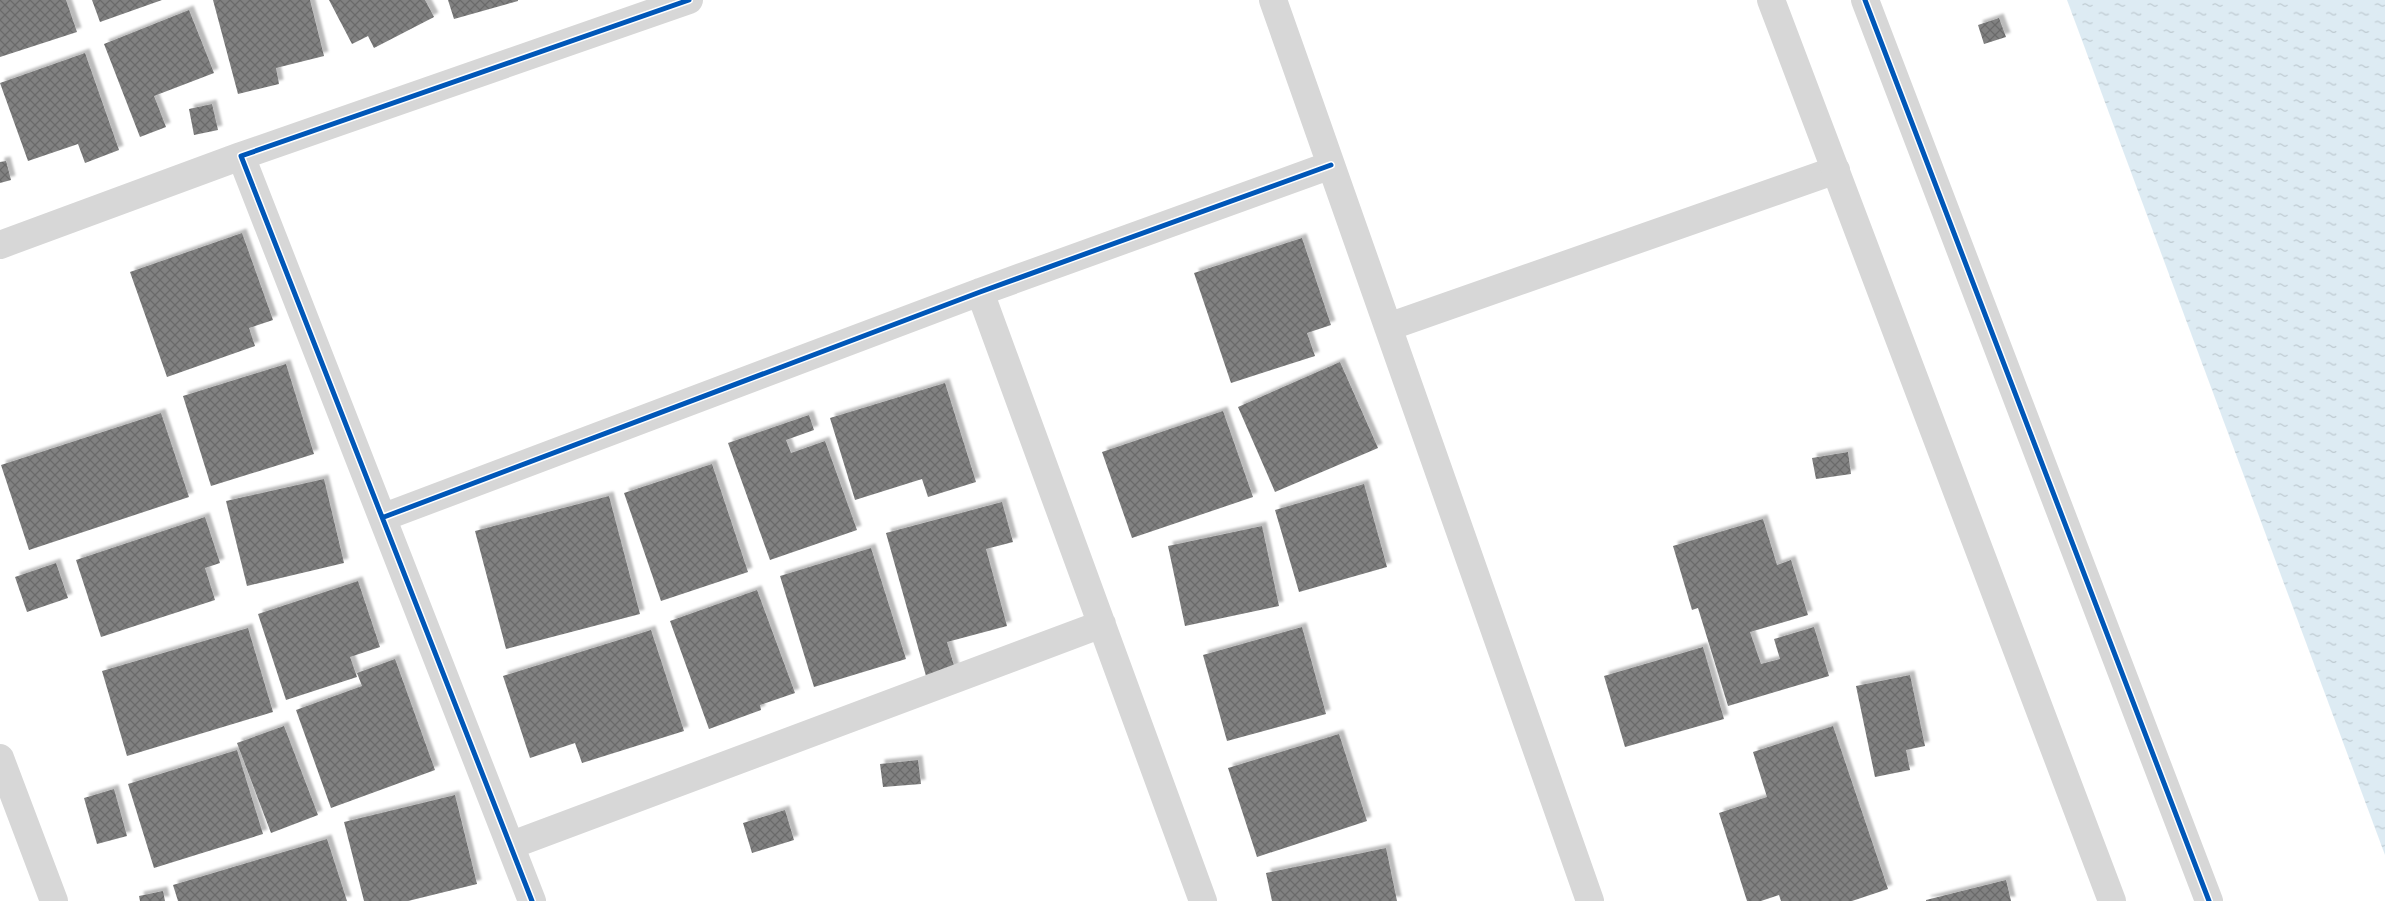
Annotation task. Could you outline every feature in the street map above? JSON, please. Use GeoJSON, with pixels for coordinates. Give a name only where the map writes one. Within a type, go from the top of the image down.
{"type":"FeatureCollection","features":[{"type":"Feature","properties":{"kind":"street"},"geometry":{"type":"LineString","coordinates":[[0,245],[241,156],[689,0]]}},
{"type":"Feature","properties":{"kind":"street"},"geometry":{"type":"LineString","coordinates":[[1272,0],[1590,901]]}},
{"type":"Feature","properties":{"kind":"street"},"geometry":{"type":"LineString","coordinates":[[1771,0],[2112,901]]}},
{"type":"Feature","properties":{"kind":"street"},"geometry":{"type":"LineString","coordinates":[[1865,0],[2209,901]]}},
{"type":"Feature","properties":{"kind":"street"},"geometry":{"type":"LineString","coordinates":[[241,156],[384,517],[532,901]]}},
{"type":"Feature","properties":{"kind":"street"},"geometry":{"type":"LineString","coordinates":[[384,517],[980,292],[1331,165]]}},
{"type":"Feature","properties":{"kind":"street"},"geometry":{"type":"LineString","coordinates":[[1388,327],[1836,170]]}},
{"type":"Feature","properties":{"kind":"street"},"geometry":{"type":"LineString","coordinates":[[980,292],[1203,901]]}},
{"type":"Feature","properties":{"kind":"street"},"geometry":{"type":"LineString","coordinates":[[512,845],[1102,624]]}},
{"type":"Feature","properties":{"kind":"street"},"geometry":{"type":"LineString","coordinates":[[0,758],[54,901]]}},
{"type":"Feature","properties":{"kind":"water"},"geometry":{"type":"Polygon","coordinates":[[[2067,0],[2385,0],[2385,855],[2067,0]]]}},
{"type":"Feature","properties":{"kind":"building"},"geometry":{"type":"Polygon","coordinates":[[[0,0],[66,0],[77,32],[0,57],[0,0]]]}},
{"type":"Feature","properties":{"kind":"building"},"geometry":{"type":"Polygon","coordinates":[[[92,0],[162,0],[100,22],[92,0]]]}},
{"type":"Feature","properties":{"kind":"building"},"geometry":{"type":"Polygon","coordinates":[[[213,0],[310,0],[324,56],[276,68],[279,84],[238,94],[213,0]]]}},
{"type":"Feature","properties":{"kind":"building"},"geometry":{"type":"Polygon","coordinates":[[[329,0],[425,0],[434,17],[374,48],[368,36],[352,44],[329,0]]]}},
{"type":"Feature","properties":{"kind":"building"},"geometry":{"type":"Polygon","coordinates":[[[448,0],[518,0],[518,1],[454,19],[448,0]]]}},
{"type":"Feature","properties":{"kind":"building"},"geometry":{"type":"Polygon","coordinates":[[[189,10],[214,73],[154,96],[166,127],[140,137],[104,44],[189,10]]]}},
{"type":"Feature","properties":{"kind":"building"},"geometry":{"type":"Polygon","coordinates":[[[1999,18],[2006,37],[1984,44],[1978,25],[1999,18]]]}},
{"type":"Feature","properties":{"kind":"building"},"geometry":{"type":"Polygon","coordinates":[[[85,53],[119,150],[85,163],[78,144],[28,161],[0,83],[85,53]]]}},
{"type":"Feature","properties":{"kind":"building"},"geometry":{"type":"Polygon","coordinates":[[[212,104],[218,130],[194,135],[189,109],[212,104]]]}},
{"type":"Feature","properties":{"kind":"building"},"geometry":{"type":"Polygon","coordinates":[[[6,161],[11,180],[0,183],[0,162],[6,161]]]}},
{"type":"Feature","properties":{"kind":"building"},"geometry":{"type":"Polygon","coordinates":[[[242,233],[273,320],[249,328],[255,346],[167,377],[130,272],[242,233]]]}},
{"type":"Feature","properties":{"kind":"building"},"geometry":{"type":"Polygon","coordinates":[[[1302,238],[1331,325],[1307,333],[1315,356],[1231,383],[1194,273],[1302,238]]]}},
{"type":"Feature","properties":{"kind":"building"},"geometry":{"type":"Polygon","coordinates":[[[1340,362],[1378,448],[1275,492],[1238,407],[1340,362]]]}},
{"type":"Feature","properties":{"kind":"building"},"geometry":{"type":"Polygon","coordinates":[[[286,364],[314,454],[211,486],[183,396],[286,364]]]}},
{"type":"Feature","properties":{"kind":"building"},"geometry":{"type":"Polygon","coordinates":[[[945,383],[976,482],[928,497],[922,479],[855,500],[830,418],[945,383]]]}},
{"type":"Feature","properties":{"kind":"building"},"geometry":{"type":"Polygon","coordinates":[[[1223,411],[1253,497],[1132,538],[1102,452],[1223,411]]]}},
{"type":"Feature","properties":{"kind":"building"},"geometry":{"type":"Polygon","coordinates":[[[161,413],[189,497],[29,550],[1,465],[161,413]]]}},
{"type":"Feature","properties":{"kind":"building"},"geometry":{"type":"Polygon","coordinates":[[[809,415],[814,430],[786,440],[791,453],[825,441],[857,530],[770,560],[728,443],[809,415]]]}},
{"type":"Feature","properties":{"kind":"building"},"geometry":{"type":"Polygon","coordinates":[[[1848,452],[1851,474],[1816,479],[1812,458],[1848,452]]]}},
{"type":"Feature","properties":{"kind":"building"},"geometry":{"type":"Polygon","coordinates":[[[712,464],[748,572],[661,601],[624,493],[712,464]]]}},
{"type":"Feature","properties":{"kind":"building"},"geometry":{"type":"Polygon","coordinates":[[[324,479],[344,563],[247,586],[226,501],[324,479]]]}},
{"type":"Feature","properties":{"kind":"building"},"geometry":{"type":"Polygon","coordinates":[[[1364,484],[1387,567],[1299,592],[1275,510],[1364,484]]]}},
{"type":"Feature","properties":{"kind":"building"},"geometry":{"type":"Polygon","coordinates":[[[609,496],[640,614],[506,649],[475,531],[609,496]]]}},
{"type":"Feature","properties":{"kind":"building"},"geometry":{"type":"Polygon","coordinates":[[[1002,502],[1013,542],[986,549],[1007,626],[947,642],[955,669],[926,676],[886,533],[1002,502]]]}},
{"type":"Feature","properties":{"kind":"building"},"geometry":{"type":"Polygon","coordinates":[[[205,517],[220,563],[205,568],[215,600],[101,637],[76,560],[205,517]]]}},
{"type":"Feature","properties":{"kind":"building"},"geometry":{"type":"Polygon","coordinates":[[[1763,519],[1777,565],[1791,560],[1808,615],[1750,632],[1761,664],[1780,659],[1774,639],[1814,627],[1829,676],[1728,706],[1698,608],[1692,610],[1673,546],[1763,519]]]}},
{"type":"Feature","properties":{"kind":"building"},"geometry":{"type":"Polygon","coordinates":[[[1262,526],[1279,606],[1185,626],[1168,546],[1262,526]]]}},
{"type":"Feature","properties":{"kind":"building"},"geometry":{"type":"Polygon","coordinates":[[[871,548],[906,659],[814,687],[780,576],[871,548]]]}},
{"type":"Feature","properties":{"kind":"building"},"geometry":{"type":"Polygon","coordinates":[[[56,563],[68,598],[27,612],[15,577],[56,563]]]}},
{"type":"Feature","properties":{"kind":"building"},"geometry":{"type":"Polygon","coordinates":[[[358,581],[380,647],[350,657],[357,677],[286,700],[258,614],[358,581]]]}},
{"type":"Feature","properties":{"kind":"building"},"geometry":{"type":"Polygon","coordinates":[[[757,590],[795,693],[760,705],[761,710],[709,729],[670,621],[757,590]]]}},
{"type":"Feature","properties":{"kind":"building"},"geometry":{"type":"Polygon","coordinates":[[[1302,627],[1326,714],[1227,741],[1203,655],[1302,627]]]}},
{"type":"Feature","properties":{"kind":"building"},"geometry":{"type":"Polygon","coordinates":[[[248,628],[273,712],[127,756],[102,671],[248,628]]]}},
{"type":"Feature","properties":{"kind":"building"},"geometry":{"type":"Polygon","coordinates":[[[651,630],[684,731],[582,763],[575,743],[530,758],[503,676],[651,630]]]}},
{"type":"Feature","properties":{"kind":"building"},"geometry":{"type":"Polygon","coordinates":[[[1703,647],[1724,719],[1625,747],[1604,676],[1703,647]]]}},
{"type":"Feature","properties":{"kind":"building"},"geometry":{"type":"Polygon","coordinates":[[[395,659],[435,770],[331,808],[296,710],[362,686],[357,673],[395,659]]]}},
{"type":"Feature","properties":{"kind":"building"},"geometry":{"type":"Polygon","coordinates":[[[1910,675],[1925,746],[1906,750],[1910,770],[1875,777],[1856,686],[1910,675]]]}},
{"type":"Feature","properties":{"kind":"building"},"geometry":{"type":"Polygon","coordinates":[[[284,726],[318,815],[271,833],[237,743],[284,726]]]}},
{"type":"Feature","properties":{"kind":"building"},"geometry":{"type":"Polygon","coordinates":[[[1833,726],[1888,889],[1852,901],[1781,901],[1779,895],[1761,901],[1747,901],[1719,813],[1767,797],[1753,752],[1833,726]]]}},
{"type":"Feature","properties":{"kind":"building"},"geometry":{"type":"Polygon","coordinates":[[[1339,734],[1367,821],[1257,857],[1228,768],[1339,734]]]}},
{"type":"Feature","properties":{"kind":"building"},"geometry":{"type":"Polygon","coordinates":[[[237,750],[263,834],[154,868],[128,784],[237,750]]]}},
{"type":"Feature","properties":{"kind":"building"},"geometry":{"type":"Polygon","coordinates":[[[918,760],[921,784],[883,787],[880,764],[918,760]]]}},
{"type":"Feature","properties":{"kind":"building"},"geometry":{"type":"Polygon","coordinates":[[[114,789],[127,836],[97,844],[84,798],[114,789]]]}},
{"type":"Feature","properties":{"kind":"building"},"geometry":{"type":"Polygon","coordinates":[[[455,795],[477,884],[408,901],[364,901],[344,822],[455,795]]]}},
{"type":"Feature","properties":{"kind":"building"},"geometry":{"type":"Polygon","coordinates":[[[785,810],[794,840],[752,853],[743,823],[785,810]]]}},
{"type":"Feature","properties":{"kind":"building"},"geometry":{"type":"Polygon","coordinates":[[[327,839],[347,901],[178,901],[173,885],[327,839]]]}},
{"type":"Feature","properties":{"kind":"building"},"geometry":{"type":"Polygon","coordinates":[[[1386,848],[1397,901],[1272,901],[1266,873],[1386,848]]]}},
{"type":"Feature","properties":{"kind":"building"},"geometry":{"type":"Polygon","coordinates":[[[2006,880],[2011,901],[1926,901],[1926,900],[2006,880]]]}},
{"type":"Feature","properties":{"kind":"building"},"geometry":{"type":"Polygon","coordinates":[[[163,891],[165,901],[140,901],[139,896],[163,891]]]}},
{"type":"Feature","properties":{"kind":"cycle path"},"geometry":{"type":"LineString","coordinates":[[532,901],[241,156],[689,0]]}},
{"type":"Feature","properties":{"kind":"cycle path"},"geometry":{"type":"LineString","coordinates":[[1865,0],[2209,901]]}},
{"type":"Feature","properties":{"kind":"cycle path"},"geometry":{"type":"LineString","coordinates":[[384,517],[980,292],[1331,165]]}}]}
